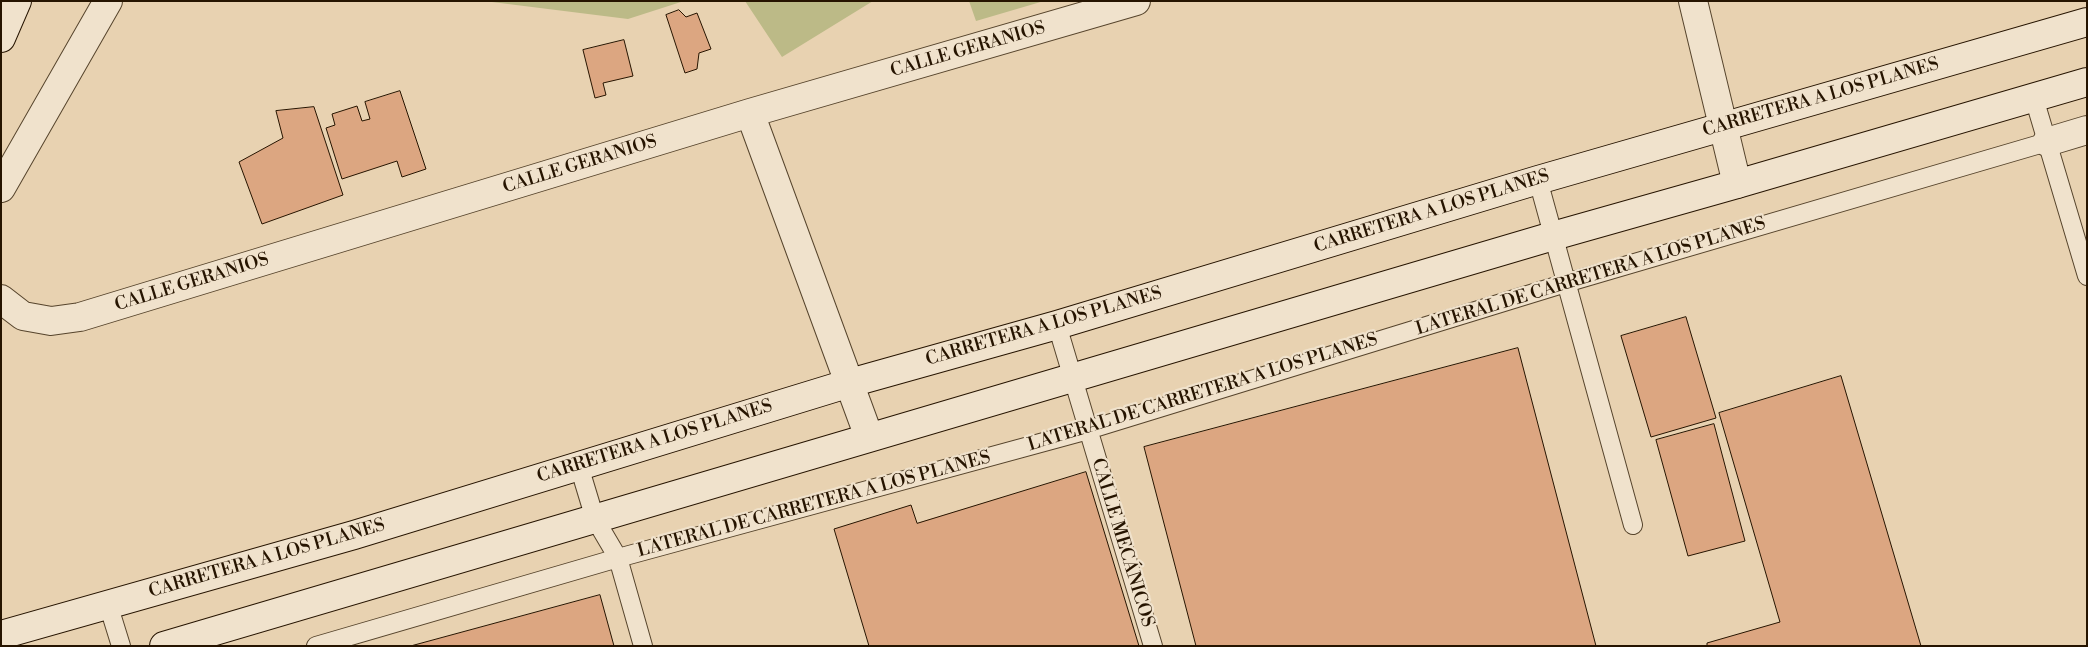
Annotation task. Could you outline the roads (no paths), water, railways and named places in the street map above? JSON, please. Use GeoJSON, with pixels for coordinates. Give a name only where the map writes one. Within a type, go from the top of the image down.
{"type":"FeatureCollection","features":[{"type":"Feature","properties":{"kind":"main road"},"geometry":{"type":"LineString","coordinates":[[1,38],[17,1]]}},
{"type":"Feature","properties":{"kind":"main road"},"geometry":{"type":"LineString","coordinates":[[1,188],[108,1]]}},
{"type":"Feature","properties":{"kind":"main road","name":"CALLE GERANIOS"},"geometry":{"type":"LineString","coordinates":[[1,299],[23,316],[50,321],[80,317],[750,114],[1136,1]]}},
{"type":"Feature","properties":{"kind":"main road"},"geometry":{"type":"LineString","coordinates":[[1693,1],[1737,184]]}},
{"type":"Feature","properties":{"kind":"main road","name":"CARRETERA A LOS PLANES"},"geometry":{"type":"LineString","coordinates":[[1,635],[354,535],[850,383],[1057,324],[1723,126],[2087,22]]}},
{"type":"Feature","properties":{"kind":"main road"},"geometry":{"type":"LineString","coordinates":[[164,646],[1553,236],[2087,82]]}},
{"type":"Feature","properties":{"kind":"main road"},"geometry":{"type":"LineString","coordinates":[[750,114],[869,437]]}},
{"type":"Feature","properties":{"kind":"main road","name":"LATERAL DE CARRETERA A LOS PLANES"},"geometry":{"type":"LineString","coordinates":[[2046,142],[2087,130]]}},
{"type":"Feature","properties":{"kind":"lane"},"geometry":{"type":"LineString","coordinates":[[2034,98],[2087,276]]}},
{"type":"Feature","properties":{"kind":"lane","name":"LATERAL DE CARRETERA A LOS PLANES"},"geometry":{"type":"LineString","coordinates":[[316,646],[618,558],[1088,430],[1566,283],[2046,142]]}},
{"type":"Feature","properties":{"kind":"lane"},"geometry":{"type":"LineString","coordinates":[[1538,180],[1632,525]]}},
{"type":"Feature","properties":{"kind":"lane","name":"CALLE MECÁNICOS"},"geometry":{"type":"LineString","coordinates":[[1057,324],[1153,646]]}},
{"type":"Feature","properties":{"kind":"lane"},"geometry":{"type":"LineString","coordinates":[[579,466],[595,519],[618,558],[643,646]]}},
{"type":"Feature","properties":{"kind":"lane"},"geometry":{"type":"LineString","coordinates":[[108,604],[121,646]]}}]}
